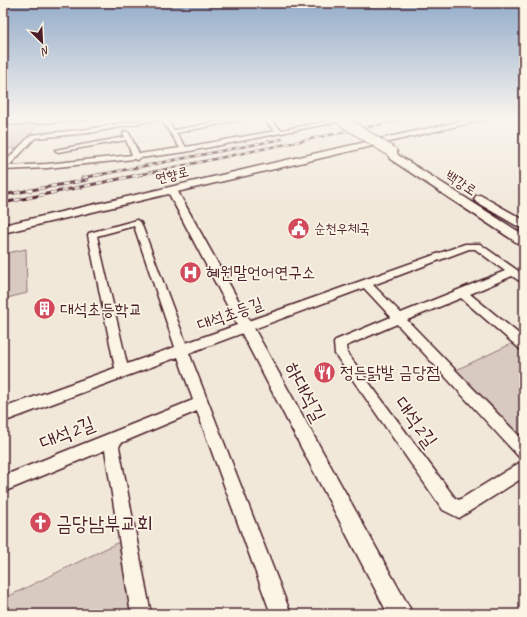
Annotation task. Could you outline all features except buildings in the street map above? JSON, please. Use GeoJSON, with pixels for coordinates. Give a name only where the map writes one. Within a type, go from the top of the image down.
{"type":"FeatureCollection","features":[{"type":"Feature","properties":{"kind":"main road","name":"연향로"},"geometry":{"type":"LineString","coordinates":[[3,229],[282,165],[353,147]]}},
{"type":"Feature","properties":{"kind":"main road"},"geometry":{"type":"LineString","coordinates":[[384,147],[392,152]]}},
{"type":"Feature","properties":{"kind":"main road","name":"백강로"},"geometry":{"type":"LineString","coordinates":[[392,152],[406,156],[524,226]]}},
{"type":"Feature","properties":{"kind":"main road","name":"백강로"},"geometry":{"type":"LineString","coordinates":[[392,152],[394,157],[524,242]]}},
{"type":"Feature","properties":{"kind":"street"},"geometry":{"type":"LineString","coordinates":[[3,168],[23,147]]}},
{"type":"Feature","properties":{"kind":"street"},"geometry":{"type":"LineString","coordinates":[[58,150],[77,147]]}},
{"type":"Feature","properties":{"kind":"street"},"geometry":{"type":"LineString","coordinates":[[132,147],[137,158]]}},
{"type":"Feature","properties":{"kind":"street"},"geometry":{"type":"LineString","coordinates":[[3,168],[68,166],[137,158],[201,147]]}},
{"type":"Feature","properties":{"kind":"street","name":"하대석길"},"geometry":{"type":"LineString","coordinates":[[172,190],[402,614]]}},
{"type":"Feature","properties":{"kind":"street"},"geometry":{"type":"LineString","coordinates":[[122,371],[92,235],[137,223],[201,403],[281,614]]}},
{"type":"Feature","properties":{"kind":"street","name":"대석초등길"},"geometry":{"type":"LineString","coordinates":[[3,415],[468,246],[477,246],[519,276]]}},
{"type":"Feature","properties":{"kind":"street","name":"대석2길"},"geometry":{"type":"LineString","coordinates":[[519,276],[462,293],[340,343],[341,354],[449,504],[459,510],[524,468]]}},
{"type":"Feature","properties":{"kind":"street"},"geometry":{"type":"LineString","coordinates":[[365,283],[524,452]]}},
{"type":"Feature","properties":{"kind":"street"},"geometry":{"type":"LineString","coordinates":[[462,293],[524,345]]}},
{"type":"Feature","properties":{"kind":"street"},"geometry":{"type":"LineString","coordinates":[[115,437],[201,403]]}},
{"type":"Feature","properties":{"kind":"street","name":"대석2길"},"geometry":{"type":"LineString","coordinates":[[3,484],[115,437]]}},
{"type":"Feature","properties":{"kind":"street","name":"대석2길"},"geometry":{"type":"LineString","coordinates":[[115,437],[112,448],[141,614]]}},
{"type":"Feature","properties":{"kind":"shaded area"},"geometry":{"type":"Polygon","coordinates":[[[3,147],[19,147],[18,148],[3,149],[3,147]]]}},
{"type":"Feature","properties":{"kind":"shaded area"},"geometry":{"type":"Polygon","coordinates":[[[26,249],[27,293],[3,299],[3,254],[26,249]]]}},
{"type":"Feature","properties":{"kind":"shaded area"},"geometry":{"type":"Polygon","coordinates":[[[515,342],[524,350],[524,441],[456,370],[515,342]]]}},
{"type":"Feature","properties":{"kind":"shaded area"},"geometry":{"type":"Polygon","coordinates":[[[121,541],[132,614],[3,614],[3,599],[121,541]]]}},
{"type":"Feature","properties":{"kind":"railway"},"geometry":{"type":"LineString","coordinates":[[98,175],[242,147]]}},
{"type":"Feature","properties":{"kind":"railway"},"geometry":{"type":"LineString","coordinates":[[138,175],[273,147]]}},
{"type":"Feature","properties":{"kind":"railway"},"geometry":{"type":"LineString","coordinates":[[82,178],[103,174]]}},
{"type":"Feature","properties":{"kind":"railway"},"geometry":{"type":"LineString","coordinates":[[3,203],[143,174]]}},
{"type":"Feature","properties":{"kind":"railway"},"geometry":{"type":"LineString","coordinates":[[3,195],[87,180]]}},
{"type":"Feature","properties":{"kind":"place","name":"순천우체국"},"geometry":{"type":"Point","coordinates":[299,228]}},
{"type":"Feature","properties":{"kind":"place","name":"혜원말언어연구소"},"geometry":{"type":"Point","coordinates":[191,272]}},
{"type":"Feature","properties":{"kind":"place","name":"대석초등학교"},"geometry":{"type":"Point","coordinates":[44,309]}},
{"type":"Feature","properties":{"kind":"place","name":"정든닭발 금당점"},"geometry":{"type":"Point","coordinates":[324,372]}},
{"type":"Feature","properties":{"kind":"place","name":"금당남부교회"},"geometry":{"type":"Point","coordinates":[40,523]}}]}
